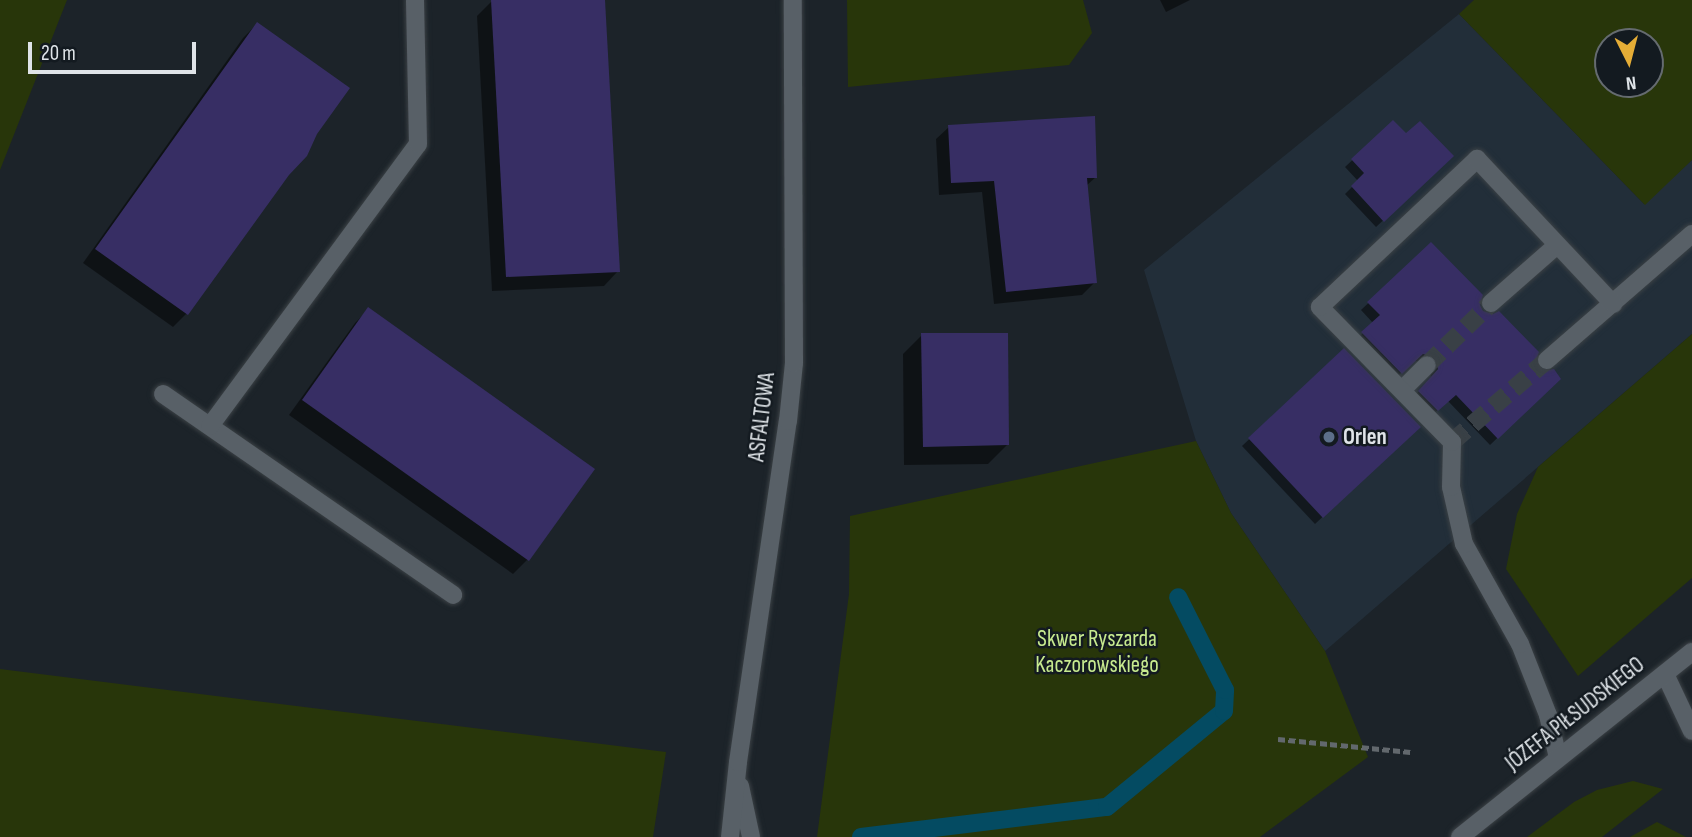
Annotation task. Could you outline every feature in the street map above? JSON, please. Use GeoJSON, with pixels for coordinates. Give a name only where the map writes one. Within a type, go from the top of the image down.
{"type":"FeatureCollection","features":[{"type":"Feature","properties":{"kind":"street"},"geometry":{"type":"LineString","coordinates":[[211,426],[418,144],[415,0]]}},
{"type":"Feature","properties":{"kind":"street","name":"ASFALTOWA"},"geometry":{"type":"LineString","coordinates":[[730,837],[738,762],[788,421],[793,363],[793,0]]}},
{"type":"Feature","properties":{"kind":"street"},"geometry":{"type":"LineString","coordinates":[[1559,758],[1548,715],[1520,644],[1464,544],[1451,487],[1452,442],[1320,307],[1477,159],[1613,304]]}},
{"type":"Feature","properties":{"kind":"street"},"geometry":{"type":"LineString","coordinates":[[1547,360],[1692,234]]}},
{"type":"Feature","properties":{"kind":"street"},"geometry":{"type":"LineString","coordinates":[[1491,303],[1558,245]]}},
{"type":"Feature","properties":{"kind":"street"},"geometry":{"type":"LineString","coordinates":[[1402,390],[1427,365]]}},
{"type":"Feature","properties":{"kind":"street"},"geometry":{"type":"LineString","coordinates":[[163,394],[453,595]]}},
{"type":"Feature","properties":{"kind":"street","name":"JÓZEFA PIŁSUDSKIEGO"},"geometry":{"type":"LineString","coordinates":[[1452,837],[1559,758],[1692,652]]}},
{"type":"Feature","properties":{"kind":"street"},"geometry":{"type":"LineString","coordinates":[[1665,674],[1692,731]]}},
{"type":"Feature","properties":{"kind":"street"},"geometry":{"type":"LineString","coordinates":[[738,762],[751,837]]}},
{"type":"Feature","properties":{"kind":"street","name":"JÓZEFA PIŁSUDSKIEGO"},"geometry":{"type":"LineString","coordinates":[[1460,837],[1487,813]]}},
{"type":"Feature","properties":{"kind":"path"},"geometry":{"type":"LineString","coordinates":[[1278,739],[1410,752]]}},
{"type":"Feature","properties":{"kind":"shaded area"},"geometry":{"type":"Polygon","coordinates":[[[1459,14],[1644,204],[1692,160],[1692,334],[1325,651],[1231,513],[1196,441],[1144,270],[1459,14]]]}},
{"type":"Feature","properties":{"kind":"green space"},"geometry":{"type":"Polygon","coordinates":[[[0,0],[67,0],[0,170],[0,0]]]}},
{"type":"Feature","properties":{"kind":"green space"},"geometry":{"type":"Polygon","coordinates":[[[847,0],[1083,0],[1092,33],[1069,65],[848,87],[847,0]]]}},
{"type":"Feature","properties":{"kind":"green space"},"geometry":{"type":"Polygon","coordinates":[[[1474,0],[1692,0],[1692,160],[1645,205],[1459,14],[1474,0]]]}},
{"type":"Feature","properties":{"kind":"green space"},"geometry":{"type":"Polygon","coordinates":[[[1692,334],[1692,578],[1578,676],[1506,569],[1517,514],[1538,467],[1692,334]]]}},
{"type":"Feature","properties":{"kind":"green space","name":"Skwer Ryszarda Kaczorowskiego"},"geometry":{"type":"Polygon","coordinates":[[[1196,441],[1231,513],[1325,651],[1368,757],[1260,837],[817,837],[849,594],[850,516],[1196,441]]]}},
{"type":"Feature","properties":{"kind":"green space"},"geometry":{"type":"Polygon","coordinates":[[[0,669],[666,752],[653,837],[0,837],[0,669]]]}},
{"type":"Feature","properties":{"kind":"green space"},"geometry":{"type":"Polygon","coordinates":[[[1633,781],[1663,789],[1602,837],[1527,837],[1574,802],[1597,790],[1633,781]]]}},
{"type":"Feature","properties":{"kind":"green space"},"geometry":{"type":"Polygon","coordinates":[[[1657,822],[1686,837],[1630,837],[1657,822]]]}},
{"type":"Feature","properties":{"kind":"building"},"geometry":{"type":"Polygon","coordinates":[[[491,0],[605,0],[620,272],[506,277],[491,0]]]}},
{"type":"Feature","properties":{"kind":"building"},"geometry":{"type":"Polygon","coordinates":[[[257,22],[350,88],[317,134],[307,156],[289,175],[188,315],[95,249],[257,22]]]}},
{"type":"Feature","properties":{"kind":"building"},"geometry":{"type":"Polygon","coordinates":[[[1095,116],[1097,178],[1087,178],[1097,283],[1006,292],[994,181],[951,183],[948,125],[1095,116]]]}},
{"type":"Feature","properties":{"kind":"building"},"geometry":{"type":"Polygon","coordinates":[[[1393,120],[1406,133],[1420,121],[1454,156],[1384,222],[1351,186],[1364,173],[1351,159],[1393,120]]]}},
{"type":"Feature","properties":{"kind":"building"},"geometry":{"type":"Polygon","coordinates":[[[1431,242],[1483,295],[1480,305],[1483,311],[1493,314],[1499,311],[1539,352],[1536,361],[1539,368],[1544,371],[1554,369],[1561,379],[1498,439],[1456,395],[1438,411],[1418,391],[1438,369],[1434,357],[1423,354],[1402,374],[1361,332],[1380,315],[1367,302],[1431,242]]]}},
{"type":"Feature","properties":{"kind":"building"},"geometry":{"type":"Polygon","coordinates":[[[368,307],[595,469],[529,561],[302,400],[368,307]]]}},
{"type":"Feature","properties":{"kind":"building"},"geometry":{"type":"Polygon","coordinates":[[[921,333],[1008,333],[1009,445],[923,447],[921,333]]]}},
{"type":"Feature","properties":{"kind":"building","name":"Orlen"},"geometry":{"type":"Polygon","coordinates":[[[1344,348],[1421,427],[1323,518],[1248,438],[1344,348]]]}},
{"type":"Feature","properties":{"kind":"waterway"},"geometry":{"type":"LineString","coordinates":[[861,837],[1107,807],[1224,711],[1225,690],[1178,597]]}},
{"type":"Feature","properties":{"kind":"tunnel"},"geometry":{"type":"LineString","coordinates":[[1427,365],[1491,303]]}},
{"type":"Feature","properties":{"kind":"tunnel"},"geometry":{"type":"LineString","coordinates":[[1452,442],[1547,360]]}},
{"type":"Feature","properties":{"kind":"place","name":"Orlen"},"geometry":{"type":"Point","coordinates":[1329,437]}}]}
